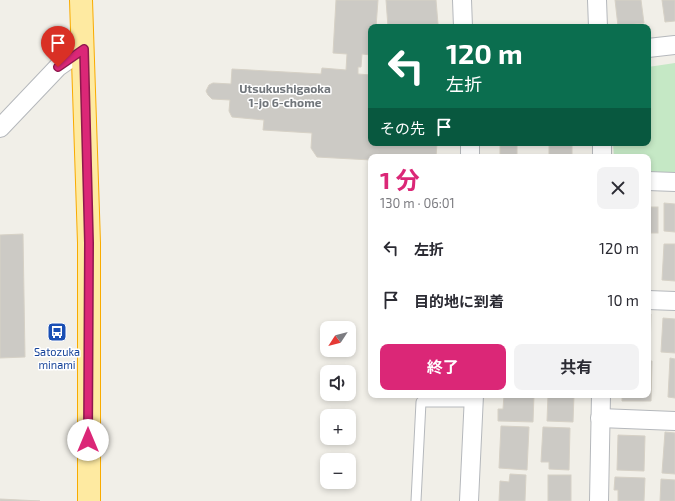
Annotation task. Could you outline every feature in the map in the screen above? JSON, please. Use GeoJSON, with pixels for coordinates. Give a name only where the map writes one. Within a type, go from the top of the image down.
{"type":"FeatureCollection","features":[{"type":"Feature","properties":{"kind":"highway"},"geometry":{"type":"LineString","coordinates":[[81,0],[84,49],[89,243],[88,501]]}},
{"type":"Feature","properties":{"kind":"street"},"geometry":{"type":"LineString","coordinates":[[462,0],[463,24]]}},
{"type":"Feature","properties":{"kind":"street"},"geometry":{"type":"LineString","coordinates":[[597,0],[598,24]]}},
{"type":"Feature","properties":{"kind":"street"},"geometry":{"type":"LineString","coordinates":[[651,48],[675,44]]}},
{"type":"Feature","properties":{"kind":"street"},"geometry":{"type":"LineString","coordinates":[[0,128],[58,67],[84,49]]}},
{"type":"Feature","properties":{"kind":"street"},"geometry":{"type":"LineString","coordinates":[[651,181],[675,182]]}},
{"type":"Feature","properties":{"kind":"street"},"geometry":{"type":"LineString","coordinates":[[651,300],[675,301]]}},
{"type":"Feature","properties":{"kind":"street"},"geometry":{"type":"LineString","coordinates":[[470,501],[474,398]]}},
{"type":"Feature","properties":{"kind":"street"},"geometry":{"type":"LineString","coordinates":[[599,501],[601,398]]}},
{"type":"Feature","properties":{"kind":"street"},"geometry":{"type":"LineString","coordinates":[[600,418],[675,421]]}},
{"type":"Feature","properties":{"kind":"lane"},"geometry":{"type":"LineString","coordinates":[[416,501],[421,402],[474,398]]}},
{"type":"Feature","properties":{"kind":"green space"},"geometry":{"type":"Polygon","coordinates":[[[675,63],[675,176],[651,175],[651,154],[614,154],[613,146],[651,146],[651,67],[675,63]]]}},
{"type":"Feature","properties":{"kind":"building"},"geometry":{"type":"Polygon","coordinates":[[[336,0],[378,0],[376,24],[368,24],[368,55],[362,54],[361,67],[358,67],[358,74],[368,75],[368,146],[437,146],[436,154],[368,154],[368,160],[317,157],[311,148],[312,133],[263,130],[264,120],[232,117],[229,111],[230,100],[212,99],[206,91],[209,85],[213,83],[231,84],[232,69],[321,74],[322,68],[346,70],[347,54],[333,53],[336,0]]]}},
{"type":"Feature","properties":{"kind":"building"},"geometry":{"type":"Polygon","coordinates":[[[386,0],[436,0],[438,24],[388,24],[386,0]]]}},
{"type":"Feature","properties":{"kind":"building"},"geometry":{"type":"Polygon","coordinates":[[[615,0],[641,0],[644,23],[618,24],[615,0]]]}},
{"type":"Feature","properties":{"kind":"building"},"geometry":{"type":"Polygon","coordinates":[[[662,0],[675,0],[675,21],[665,22],[662,0]]]}},
{"type":"Feature","properties":{"kind":"building"},"geometry":{"type":"Polygon","coordinates":[[[500,146],[517,146],[517,154],[500,154],[500,146]]]}},
{"type":"Feature","properties":{"kind":"building"},"geometry":{"type":"Polygon","coordinates":[[[549,146],[572,146],[572,154],[549,154],[549,146]]]}},
{"type":"Feature","properties":{"kind":"building"},"geometry":{"type":"Polygon","coordinates":[[[664,203],[675,204],[675,232],[664,231],[664,203]]]}},
{"type":"Feature","properties":{"kind":"building"},"geometry":{"type":"Polygon","coordinates":[[[651,207],[658,207],[658,233],[651,233],[651,207]]]}},
{"type":"Feature","properties":{"kind":"building"},"geometry":{"type":"Polygon","coordinates":[[[23,234],[25,357],[0,358],[0,235],[23,234]]]}},
{"type":"Feature","properties":{"kind":"building"},"geometry":{"type":"Polygon","coordinates":[[[664,244],[675,244],[675,281],[662,280],[664,244]]]}},
{"type":"Feature","properties":{"kind":"building"},"geometry":{"type":"Polygon","coordinates":[[[663,318],[675,319],[675,353],[661,352],[663,318]]]}},
{"type":"Feature","properties":{"kind":"building"},"geometry":{"type":"Polygon","coordinates":[[[670,358],[675,359],[675,398],[668,397],[670,358]]]}},
{"type":"Feature","properties":{"kind":"building"},"geometry":{"type":"Polygon","coordinates":[[[652,361],[651,401],[622,401],[622,398],[651,398],[652,361]]]}},
{"type":"Feature","properties":{"kind":"building"},"geometry":{"type":"Polygon","coordinates":[[[504,398],[534,398],[533,422],[498,421],[498,409],[503,409],[504,398]]]}},
{"type":"Feature","properties":{"kind":"building"},"geometry":{"type":"Polygon","coordinates":[[[548,398],[574,398],[573,422],[547,421],[548,398]]]}},
{"type":"Feature","properties":{"kind":"building"},"geometry":{"type":"Polygon","coordinates":[[[501,426],[529,427],[527,470],[499,468],[501,426]]]}},
{"type":"Feature","properties":{"kind":"building"},"geometry":{"type":"Polygon","coordinates":[[[543,427],[570,428],[569,470],[549,469],[549,462],[541,462],[543,427]]]}},
{"type":"Feature","properties":{"kind":"building"},"geometry":{"type":"Polygon","coordinates":[[[665,432],[675,433],[675,474],[662,473],[665,432]]]}},
{"type":"Feature","properties":{"kind":"building"},"geometry":{"type":"Polygon","coordinates":[[[618,435],[645,436],[644,471],[617,470],[618,435]]]}},
{"type":"Feature","properties":{"kind":"building"},"geometry":{"type":"Polygon","coordinates":[[[510,474],[526,475],[525,501],[499,501],[500,481],[509,482],[510,474]]]}},
{"type":"Feature","properties":{"kind":"building"},"geometry":{"type":"Polygon","coordinates":[[[548,475],[571,475],[571,501],[548,501],[548,475]]]}},
{"type":"Feature","properties":{"kind":"building"},"geometry":{"type":"Polygon","coordinates":[[[615,477],[645,478],[644,501],[618,501],[618,490],[614,490],[615,477]]]}},
{"type":"Feature","properties":{"kind":"building"},"geometry":{"type":"Polygon","coordinates":[[[661,479],[675,480],[675,501],[660,501],[661,479]]]}},
{"type":"Feature","properties":{"kind":"building"},"geometry":{"type":"Polygon","coordinates":[[[0,499],[40,501],[0,501],[0,499]]]}},
{"type":"Feature","properties":{"kind":"place","name":"Satozuka minami"},"geometry":{"type":"Point","coordinates":[57,332]}},
{"type":"Feature","properties":{"kind":"district","name":"Utsukushigaoka 1-jo 6-chome"},"geometry":{"type":"Point","coordinates":[285,95]}},
{"type":"Feature","properties":{"kind":"route"},"geometry":{"type":"LineString","coordinates":[[58,67],[84,49],[89,243],[88,440]]}}]}
